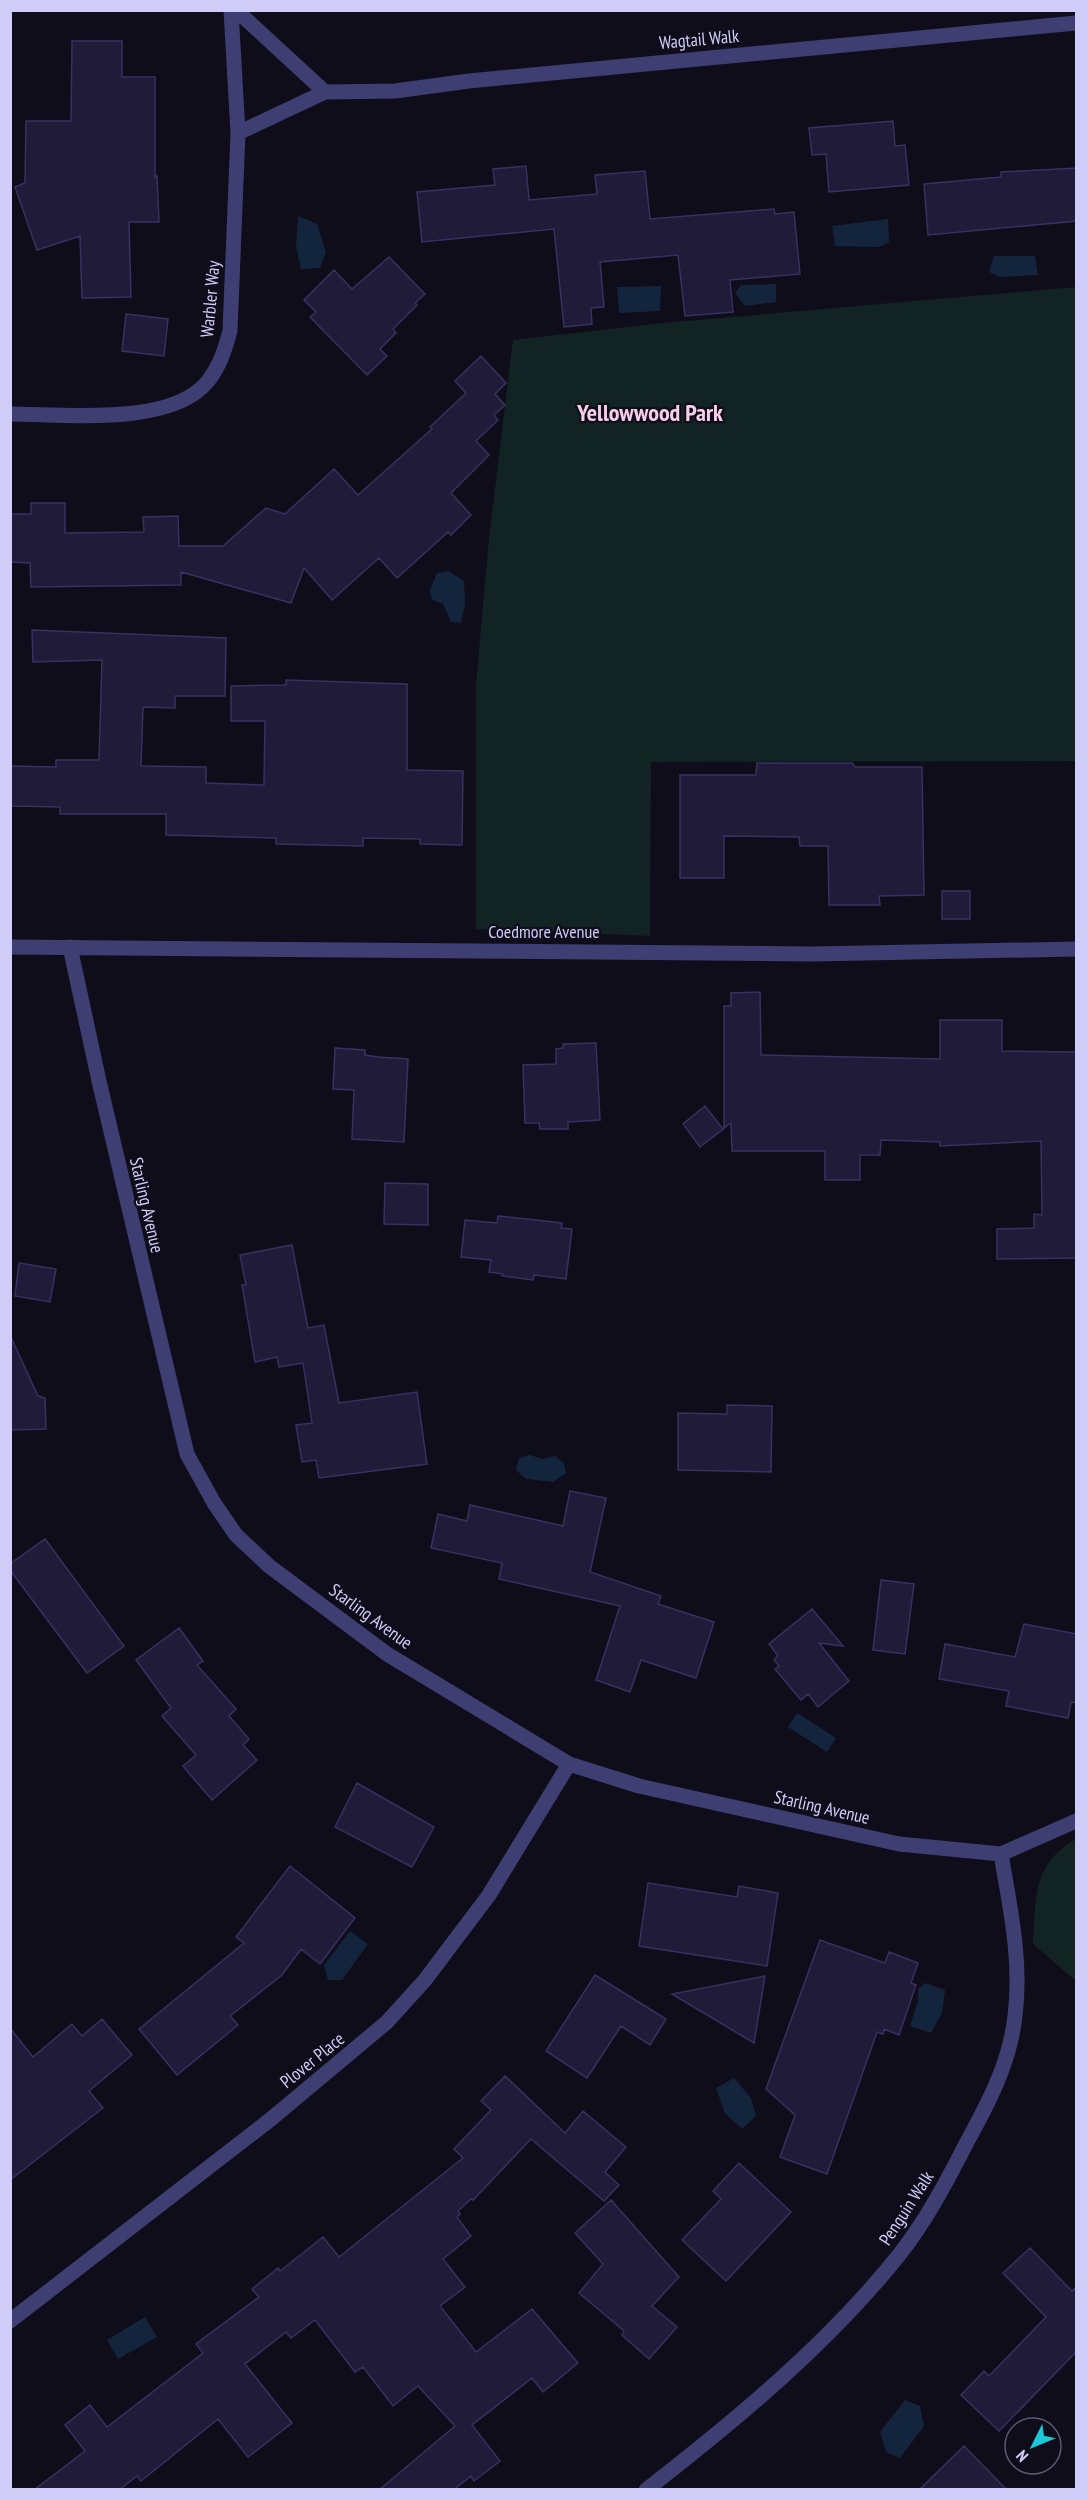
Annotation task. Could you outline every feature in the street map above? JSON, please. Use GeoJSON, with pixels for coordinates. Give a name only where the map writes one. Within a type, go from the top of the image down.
{"type":"FeatureCollection","features":[{"type":"Feature","properties":{"kind":"street","name":"Warbler Way"},"geometry":{"type":"LineString","coordinates":[[10,414],[138,413],[161,410],[189,396],[207,383],[221,360],[231,331],[238,133],[231,10]]}},
{"type":"Feature","properties":{"kind":"street"},"geometry":{"type":"LineString","coordinates":[[236,10],[325,92]]}},
{"type":"Feature","properties":{"kind":"street","name":"Wagtail Walk"},"geometry":{"type":"LineString","coordinates":[[238,133],[325,92],[395,91],[481,80],[1077,23]]}},
{"type":"Feature","properties":{"kind":"street","name":"Coedmore Avenue"},"geometry":{"type":"LineString","coordinates":[[10,947],[812,954],[1077,949]]}},
{"type":"Feature","properties":{"kind":"street","name":"Starling Avenue"},"geometry":{"type":"LineString","coordinates":[[70,947],[109,1128],[187,1455],[214,1503],[236,1535],[269,1566],[387,1654],[569,1764],[639,1786],[899,1844],[1001,1854],[1077,1821]]}},
{"type":"Feature","properties":{"kind":"street","name":"Plover Place"},"geometry":{"type":"LineString","coordinates":[[10,2321],[271,2118],[387,2022],[425,1980],[489,1895],[569,1764]]}},
{"type":"Feature","properties":{"kind":"street","name":"Penguin Walk"},"geometry":{"type":"LineString","coordinates":[[646,2490],[768,2390],[843,2320],[900,2254],[942,2190],[1000,2081],[1015,2019],[1018,1984],[1017,1949],[1001,1854]]}},
{"type":"Feature","properties":{"kind":"shaded area"},"geometry":{"type":"Polygon","coordinates":[[[1076,287],[1076,761],[651,762],[650,936],[476,929],[476,684],[489,538],[513,340],[662,323],[1076,287]]]}},
{"type":"Feature","properties":{"kind":"shaded area"},"geometry":{"type":"Polygon","coordinates":[[[1076,1839],[1076,1981],[1033,1944],[1036,1898],[1044,1871],[1051,1859],[1076,1839]]]}},
{"type":"Feature","properties":{"kind":"water"},"geometry":{"type":"Polygon","coordinates":[[[298,216],[317,224],[326,252],[320,268],[301,269],[296,247],[298,216]]]}},
{"type":"Feature","properties":{"kind":"water"},"geometry":{"type":"Polygon","coordinates":[[[888,219],[889,242],[879,247],[835,246],[832,226],[888,219]]]}},
{"type":"Feature","properties":{"kind":"water"},"geometry":{"type":"Polygon","coordinates":[[[994,256],[1035,256],[1038,275],[999,277],[989,272],[994,256]]]}},
{"type":"Feature","properties":{"kind":"water"},"geometry":{"type":"Polygon","coordinates":[[[776,284],[776,302],[745,306],[735,293],[741,285],[776,284]]]}},
{"type":"Feature","properties":{"kind":"water"},"geometry":{"type":"Polygon","coordinates":[[[661,286],[660,311],[619,313],[617,287],[661,286]]]}},
{"type":"Feature","properties":{"kind":"water"},"geometry":{"type":"Polygon","coordinates":[[[448,571],[464,581],[465,604],[461,623],[451,622],[443,604],[432,600],[430,590],[437,573],[448,571]]]}},
{"type":"Feature","properties":{"kind":"water"},"geometry":{"type":"Polygon","coordinates":[[[530,1455],[542,1459],[555,1456],[564,1463],[566,1473],[553,1482],[526,1479],[516,1470],[519,1458],[530,1455]]]}},
{"type":"Feature","properties":{"kind":"water"},"geometry":{"type":"Polygon","coordinates":[[[797,1713],[836,1738],[827,1752],[788,1727],[797,1713]]]}},
{"type":"Feature","properties":{"kind":"water"},"geometry":{"type":"Polygon","coordinates":[[[350,1931],[368,1944],[342,1980],[328,1980],[324,1965],[350,1931]]]}},
{"type":"Feature","properties":{"kind":"water"},"geometry":{"type":"Polygon","coordinates":[[[925,1983],[945,1990],[942,2013],[931,2033],[910,2026],[918,2001],[918,1989],[925,1983]]]}},
{"type":"Feature","properties":{"kind":"water"},"geometry":{"type":"Polygon","coordinates":[[[734,2078],[751,2098],[756,2116],[742,2129],[725,2113],[716,2088],[734,2078]]]}},
{"type":"Feature","properties":{"kind":"water"},"geometry":{"type":"Polygon","coordinates":[[[145,2317],[157,2337],[118,2359],[107,2340],[145,2317]]]}},
{"type":"Feature","properties":{"kind":"water"},"geometry":{"type":"Polygon","coordinates":[[[905,2400],[920,2406],[924,2426],[900,2458],[886,2452],[880,2432],[905,2400]]]}},
{"type":"Feature","properties":{"kind":"building"},"geometry":{"type":"Polygon","coordinates":[[[72,41],[122,41],[122,77],[155,77],[155,177],[157,176],[159,222],[129,222],[131,297],[82,298],[80,236],[37,250],[15,187],[25,183],[26,121],[71,121],[72,41]]]}},
{"type":"Feature","properties":{"kind":"building"},"geometry":{"type":"Polygon","coordinates":[[[893,121],[895,146],[905,145],[909,185],[829,192],[826,154],[812,155],[809,128],[893,121]]]}},
{"type":"Feature","properties":{"kind":"building"},"geometry":{"type":"Polygon","coordinates":[[[526,166],[529,200],[597,194],[595,175],[645,171],[650,219],[774,209],[775,214],[794,212],[800,274],[730,280],[733,312],[685,316],[678,255],[600,262],[604,307],[591,308],[592,324],[564,327],[554,229],[422,242],[417,192],[495,185],[493,169],[526,166]]]}},
{"type":"Feature","properties":{"kind":"building"},"geometry":{"type":"Polygon","coordinates":[[[1077,168],[1077,221],[928,235],[924,184],[1001,177],[1001,172],[1077,168]]]}},
{"type":"Feature","properties":{"kind":"building"},"geometry":{"type":"Polygon","coordinates":[[[389,257],[425,294],[393,329],[396,333],[380,349],[387,356],[367,375],[310,317],[316,312],[304,300],[334,270],[352,289],[389,257]]]}},
{"type":"Feature","properties":{"kind":"building"},"geometry":{"type":"Polygon","coordinates":[[[126,314],[168,319],[164,356],[122,351],[126,314]]]}},
{"type":"Feature","properties":{"kind":"building"},"geometry":{"type":"Polygon","coordinates":[[[481,356],[506,383],[495,394],[505,405],[494,415],[498,420],[476,441],[489,455],[451,493],[471,515],[451,535],[448,532],[397,578],[379,558],[332,600],[304,568],[291,603],[181,572],[181,585],[31,587],[30,563],[10,562],[10,514],[31,514],[31,503],[65,503],[65,533],[144,532],[143,517],[178,516],[179,546],[223,546],[266,508],[285,514],[334,469],[358,495],[432,429],[430,427],[466,393],[455,381],[481,356]]]}},
{"type":"Feature","properties":{"kind":"building"},"geometry":{"type":"Polygon","coordinates":[[[32,630],[226,638],[225,696],[175,696],[175,708],[143,707],[141,766],[206,767],[206,783],[264,785],[265,721],[231,721],[231,686],[286,685],[286,680],[407,684],[407,770],[463,771],[462,845],[420,844],[420,839],[363,838],[363,846],[276,844],[276,838],[166,835],[166,814],[60,814],[60,807],[10,806],[10,766],[56,767],[56,760],[99,760],[102,660],[33,662],[32,630]]]}},
{"type":"Feature","properties":{"kind":"building"},"geometry":{"type":"Polygon","coordinates":[[[757,763],[852,763],[855,767],[922,767],[924,895],[879,896],[880,905],[829,905],[828,846],[800,846],[799,837],[724,836],[724,878],[680,878],[680,775],[756,775],[757,763]]]}},
{"type":"Feature","properties":{"kind":"building"},"geometry":{"type":"Polygon","coordinates":[[[942,891],[970,891],[970,919],[942,919],[942,891]]]}},
{"type":"Feature","properties":{"kind":"building"},"geometry":{"type":"Polygon","coordinates":[[[760,992],[761,1055],[940,1059],[940,1020],[1002,1020],[1002,1051],[1077,1052],[1077,1258],[997,1259],[997,1229],[1034,1228],[1034,1214],[1042,1215],[1041,1141],[940,1146],[940,1142],[881,1140],[880,1155],[860,1155],[860,1180],[825,1180],[825,1151],[732,1151],[731,1123],[724,1128],[724,1006],[731,1006],[731,993],[760,992]]]}},
{"type":"Feature","properties":{"kind":"building"},"geometry":{"type":"Polygon","coordinates":[[[596,1043],[600,1120],[568,1122],[568,1129],[540,1129],[539,1123],[525,1123],[523,1065],[556,1064],[556,1049],[563,1048],[563,1044],[596,1043]]]}},
{"type":"Feature","properties":{"kind":"building"},"geometry":{"type":"Polygon","coordinates":[[[335,1048],[365,1050],[365,1055],[378,1057],[408,1059],[404,1142],[352,1139],[354,1090],[333,1089],[335,1048]]]}},
{"type":"Feature","properties":{"kind":"building"},"geometry":{"type":"Polygon","coordinates":[[[705,1106],[723,1129],[700,1147],[683,1124],[705,1106]]]}},
{"type":"Feature","properties":{"kind":"building"},"geometry":{"type":"Polygon","coordinates":[[[385,1183],[428,1184],[428,1225],[384,1224],[385,1183]]]}},
{"type":"Feature","properties":{"kind":"building"},"geometry":{"type":"Polygon","coordinates":[[[498,1216],[562,1223],[561,1228],[572,1229],[566,1279],[534,1275],[533,1280],[502,1276],[503,1274],[489,1272],[491,1260],[461,1257],[465,1220],[497,1223],[498,1216]]]}},
{"type":"Feature","properties":{"kind":"building"},"geometry":{"type":"Polygon","coordinates":[[[292,1245],[308,1328],[324,1325],[339,1403],[417,1392],[427,1464],[319,1478],[316,1460],[302,1462],[296,1425],[312,1423],[303,1363],[279,1367],[277,1357],[255,1362],[242,1285],[246,1285],[240,1255],[292,1245]]]}},
{"type":"Feature","properties":{"kind":"building"},"geometry":{"type":"Polygon","coordinates":[[[19,1263],[56,1269],[50,1302],[15,1296],[19,1263]]]}},
{"type":"Feature","properties":{"kind":"building"},"geometry":{"type":"Polygon","coordinates":[[[10,1335],[38,1396],[45,1398],[46,1429],[10,1430],[10,1335]]]}},
{"type":"Feature","properties":{"kind":"building"},"geometry":{"type":"Polygon","coordinates":[[[727,1405],[772,1406],[771,1472],[678,1470],[678,1413],[727,1414],[727,1405]]]}},
{"type":"Feature","properties":{"kind":"building"},"geometry":{"type":"Polygon","coordinates":[[[570,1491],[606,1498],[590,1572],[661,1596],[658,1604],[714,1622],[696,1678],[641,1660],[630,1692],[596,1680],[620,1606],[499,1579],[502,1563],[431,1548],[438,1514],[467,1521],[470,1505],[563,1526],[570,1491]]]}},
{"type":"Feature","properties":{"kind":"building"},"geometry":{"type":"Polygon","coordinates":[[[45,1539],[124,1646],[87,1673],[10,1570],[10,1564],[45,1539]]]}},
{"type":"Feature","properties":{"kind":"building"},"geometry":{"type":"Polygon","coordinates":[[[881,1580],[914,1584],[905,1654],[873,1650],[881,1580]]]}},
{"type":"Feature","properties":{"kind":"building"},"geometry":{"type":"Polygon","coordinates":[[[812,1609],[843,1646],[819,1643],[849,1681],[818,1707],[808,1694],[801,1700],[775,1669],[779,1666],[774,1660],[778,1656],[769,1644],[812,1609]]]}},
{"type":"Feature","properties":{"kind":"building"},"geometry":{"type":"Polygon","coordinates":[[[1024,1624],[1077,1634],[1077,1703],[1071,1702],[1068,1718],[1006,1706],[1009,1691],[939,1679],[945,1644],[1015,1657],[1024,1624]]]}},
{"type":"Feature","properties":{"kind":"building"},"geometry":{"type":"Polygon","coordinates":[[[179,1628],[203,1661],[197,1665],[236,1709],[229,1716],[249,1739],[243,1745],[257,1760],[212,1800],[183,1766],[196,1755],[162,1716],[171,1708],[136,1660],[179,1628]]]}},
{"type":"Feature","properties":{"kind":"building"},"geometry":{"type":"Polygon","coordinates":[[[357,1783],[434,1827],[412,1867],[335,1827],[357,1783]]]}},
{"type":"Feature","properties":{"kind":"building"},"geometry":{"type":"Polygon","coordinates":[[[290,1866],[355,1918],[320,1964],[301,1949],[282,1975],[230,2016],[238,2025],[177,2075],[139,2029],[244,1943],[236,1937],[290,1866]]]}},
{"type":"Feature","properties":{"kind":"building"},"geometry":{"type":"Polygon","coordinates":[[[648,1883],[737,1897],[739,1886],[778,1893],[767,1966],[639,1946],[648,1883]]]}},
{"type":"Feature","properties":{"kind":"building"},"geometry":{"type":"Polygon","coordinates":[[[820,1940],[885,1963],[889,1952],[918,1963],[911,1983],[916,1985],[899,2035],[884,2029],[883,2034],[877,2032],[827,2174],[780,2157],[795,2115],[766,2089],[820,1940]]]}},
{"type":"Feature","properties":{"kind":"building"},"geometry":{"type":"Polygon","coordinates":[[[595,1975],[666,2019],[650,2045],[621,2026],[587,2078],[546,2051],[595,1975]]]}},
{"type":"Feature","properties":{"kind":"building"},"geometry":{"type":"Polygon","coordinates":[[[765,1976],[754,2043],[672,1994],[765,1976]]]}},
{"type":"Feature","properties":{"kind":"building"},"geometry":{"type":"Polygon","coordinates":[[[102,2019],[132,2055],[89,2091],[103,2108],[10,2180],[10,2028],[33,2057],[72,2024],[82,2036],[102,2019]]]}},
{"type":"Feature","properties":{"kind":"building"},"geometry":{"type":"Polygon","coordinates":[[[505,2076],[565,2133],[583,2111],[626,2147],[605,2172],[619,2185],[604,2201],[531,2139],[473,2200],[471,2199],[458,2211],[460,2214],[457,2217],[471,2236],[443,2259],[465,2287],[440,2306],[476,2352],[532,2309],[578,2363],[543,2392],[532,2378],[472,2425],[500,2461],[474,2481],[471,2476],[453,2490],[379,2490],[455,2426],[418,2386],[393,2406],[363,2367],[355,2372],[315,2320],[291,2338],[286,2332],[245,2364],[292,2423],[248,2457],[218,2419],[141,2481],[137,2476],[119,2490],[34,2490],[85,2451],[65,2425],[90,2405],[107,2427],[203,2353],[196,2344],[259,2297],[252,2289],[278,2268],[280,2271],[323,2237],[339,2257],[463,2158],[454,2149],[491,2110],[481,2101],[505,2076]]]}},
{"type":"Feature","properties":{"kind":"building"},"geometry":{"type":"Polygon","coordinates":[[[739,2163],[791,2212],[726,2281],[682,2240],[721,2199],[713,2191],[739,2163]]]}},
{"type":"Feature","properties":{"kind":"building"},"geometry":{"type":"Polygon","coordinates":[[[611,2200],[679,2277],[652,2306],[677,2327],[649,2359],[622,2335],[624,2331],[579,2293],[603,2264],[575,2233],[611,2200]]]}},
{"type":"Feature","properties":{"kind":"building"},"geometry":{"type":"Polygon","coordinates":[[[1030,2248],[1072,2291],[1077,2286],[1077,2351],[1014,2416],[1003,2416],[1003,2427],[999,2431],[961,2395],[984,2371],[989,2376],[1046,2317],[1003,2273],[1030,2248]]]}},
{"type":"Feature","properties":{"kind":"building"},"geometry":{"type":"Polygon","coordinates":[[[964,2446],[1007,2490],[919,2490],[964,2446]]]}},
{"type":"Feature","properties":{"kind":"district","name":"Yellowwood Park"},"geometry":{"type":"Point","coordinates":[650,412]}}]}
